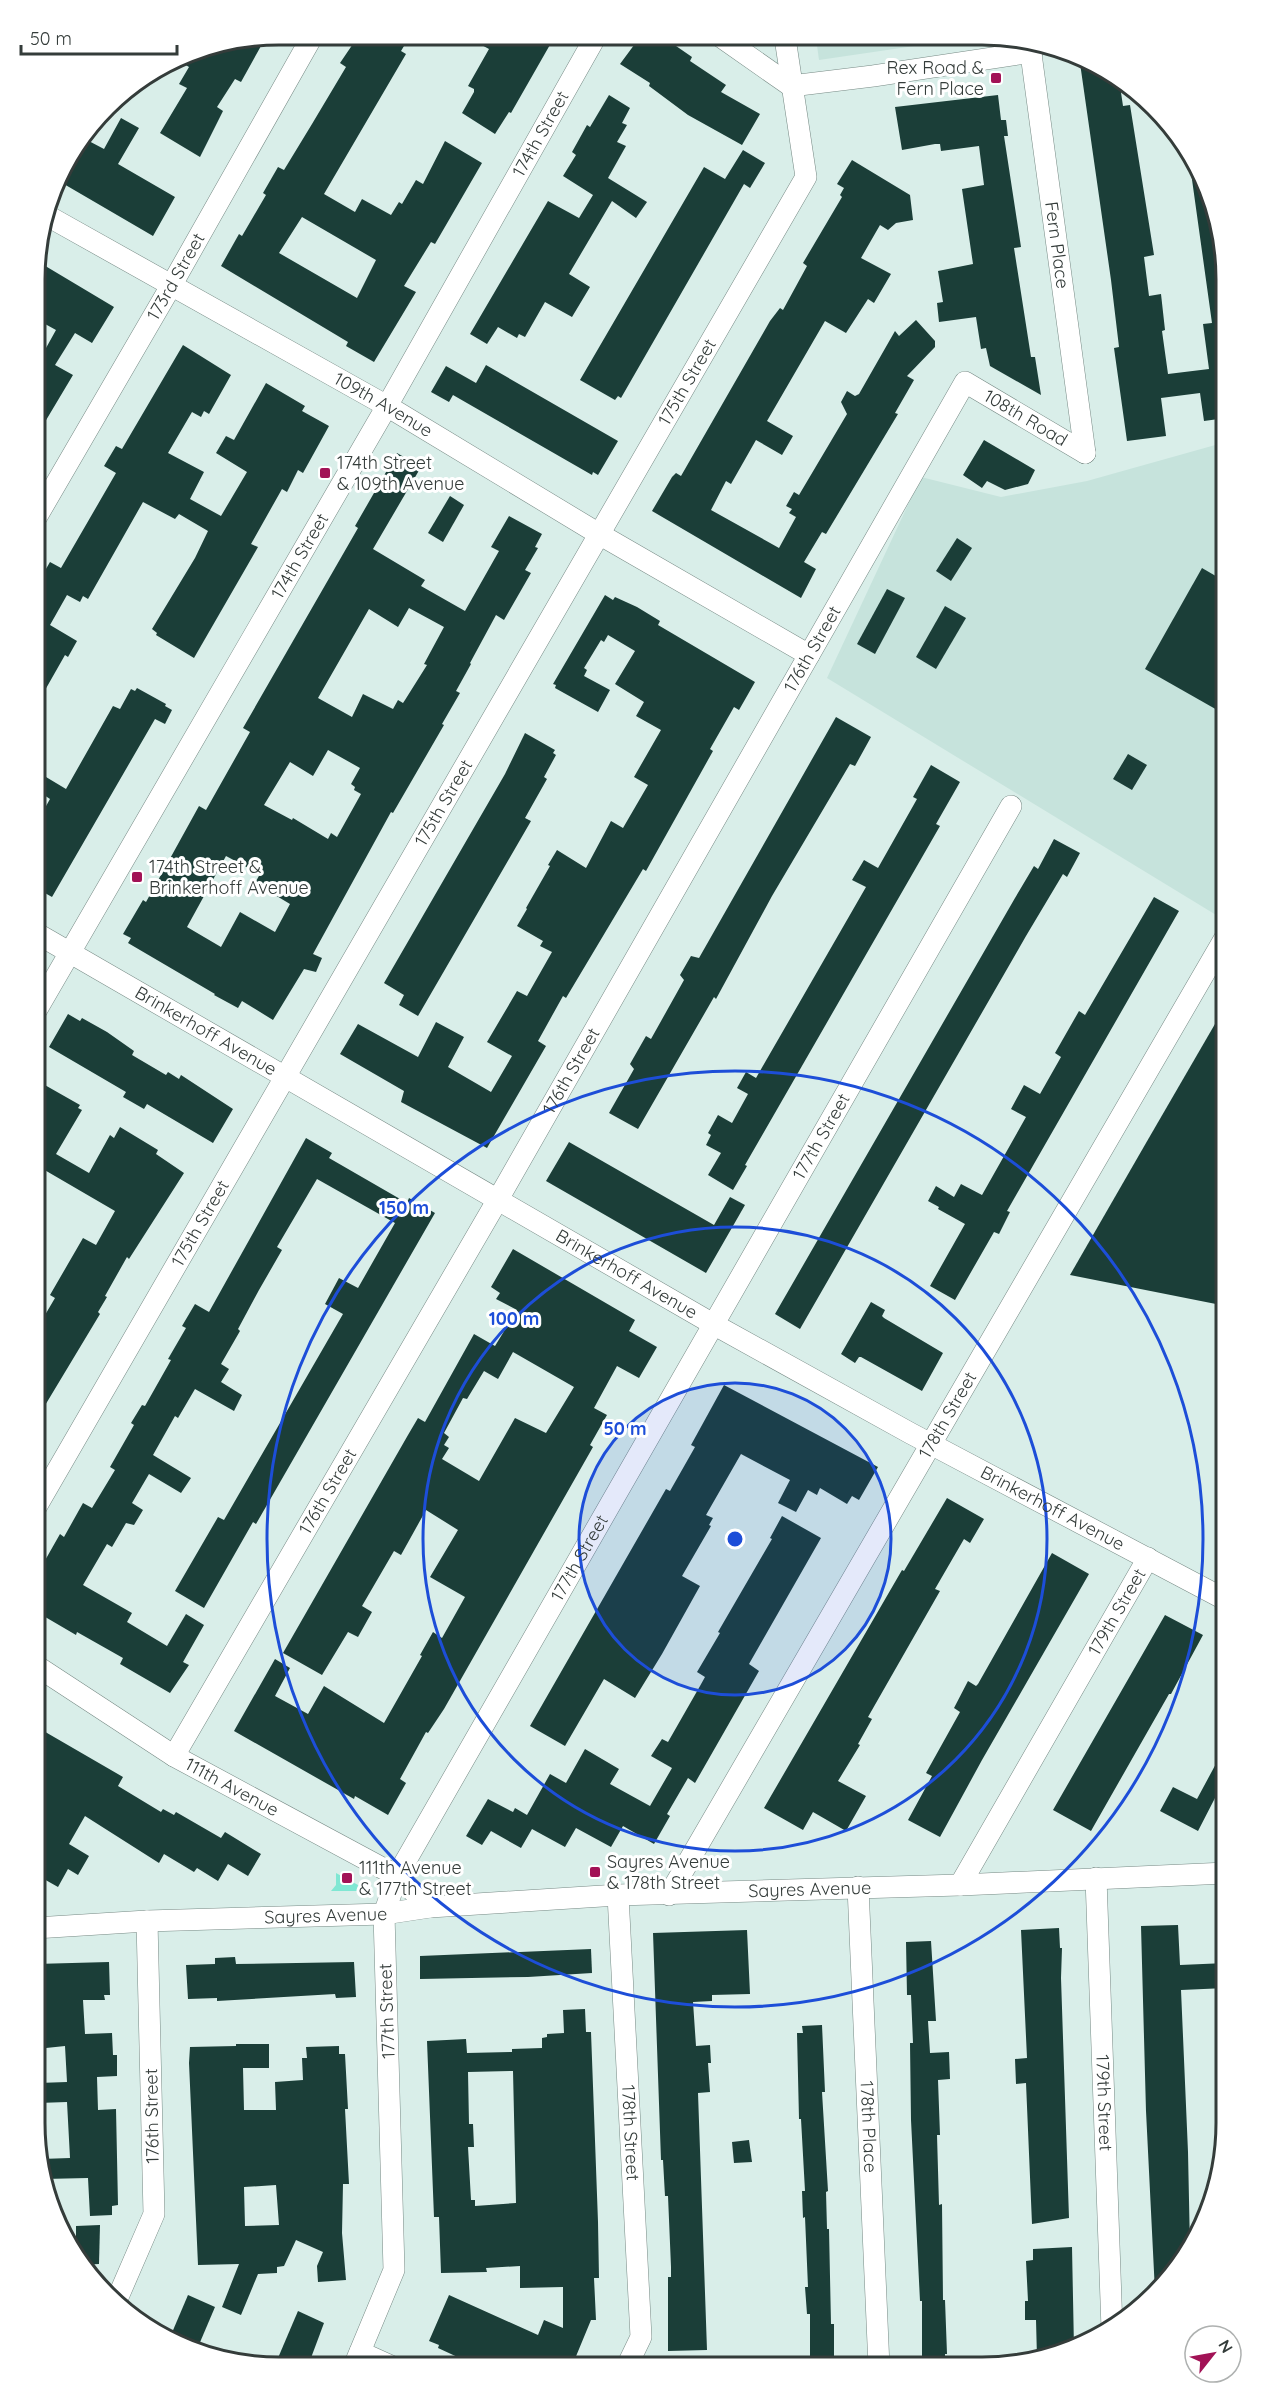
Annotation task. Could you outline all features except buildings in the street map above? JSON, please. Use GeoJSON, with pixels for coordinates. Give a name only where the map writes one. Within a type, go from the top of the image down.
{"type":"FeatureCollection","features":[{"type":"Feature","properties":{"kind":"street","name":"173rd Street"},"geometry":{"type":"LineString","coordinates":[[45,503],[307,45]]}},
{"type":"Feature","properties":{"kind":"street","name":"174th Street"},"geometry":{"type":"LineString","coordinates":[[45,995],[387,406],[592,45]]}},
{"type":"Feature","properties":{"kind":"street"},"geometry":{"type":"LineString","coordinates":[[733,45],[791,86],[873,76],[1018,48]]}},
{"type":"Feature","properties":{"kind":"street","name":"175th Street"},"geometry":{"type":"LineString","coordinates":[[45,1492],[806,177],[786,45]]}},
{"type":"Feature","properties":{"kind":"street","name":"Fern Place"},"geometry":{"type":"LineString","coordinates":[[1031,51],[1085,453]]}},
{"type":"Feature","properties":{"kind":"street","name":"109th Avenue"},"geometry":{"type":"LineString","coordinates":[[53,219],[387,406],[599,534],[809,655]]}},
{"type":"Feature","properties":{"kind":"street","name":"108th Road"},"geometry":{"type":"LineString","coordinates":[[966,382],[1085,453]]}},
{"type":"Feature","properties":{"kind":"street","name":"176th Street"},"geometry":{"type":"LineString","coordinates":[[174,1756],[497,1201],[966,382]]}},
{"type":"Feature","properties":{"kind":"street","name":"177th Street"},"geometry":{"type":"LineString","coordinates":[[358,2357],[394,2270],[384,1914],[397,1876],[1011,806]]}},
{"type":"Feature","properties":{"kind":"street","name":"Brinkerhoff Avenue"},"geometry":{"type":"LineString","coordinates":[[45,938],[283,1078],[712,1324],[1216,1595]]}},
{"type":"Feature","properties":{"kind":"street","name":"178th Street"},"geometry":{"type":"LineString","coordinates":[[669,1895],[1216,953]]}},
{"type":"Feature","properties":{"kind":"street","name":"179th Street"},"geometry":{"type":"LineString","coordinates":[[960,1885],[1148,1558]]}},
{"type":"Feature","properties":{"kind":"street","name":"111th Avenue"},"geometry":{"type":"LineString","coordinates":[[45,1672],[174,1756],[397,1876],[430,1907]]}},
{"type":"Feature","properties":{"kind":"street","name":"Sayres Avenue"},"geometry":{"type":"LineString","coordinates":[[45,1927],[147,1921],[384,1914],[430,1907],[618,1895],[960,1885],[1216,1873]]}},
{"type":"Feature","properties":{"kind":"street","name":"179th Street"},"geometry":{"type":"LineString","coordinates":[[1096,1878],[1112,2318]]}},
{"type":"Feature","properties":{"kind":"street","name":"178th Place"},"geometry":{"type":"LineString","coordinates":[[858,1887],[879,2357]]}},
{"type":"Feature","properties":{"kind":"street","name":"178th Street"},"geometry":{"type":"LineString","coordinates":[[618,1895],[641,2337],[631,2357]]}},
{"type":"Feature","properties":{"kind":"street","name":"176th Street"},"geometry":{"type":"LineString","coordinates":[[120,2294],[154,2214],[147,1921]]}},
{"type":"Feature","properties":{"kind":"shaded area"},"geometry":{"type":"Polygon","coordinates":[[[817,45],[921,45],[819,60],[817,45]]]}},
{"type":"Feature","properties":{"kind":"shaded area"},"geometry":{"type":"Polygon","coordinates":[[[1216,445],[1216,915],[827,678],[921,477],[1001,497],[1087,481],[1216,445]]]}},
{"type":"Feature","properties":{"kind":"green space"},"geometry":{"type":"Polygon","coordinates":[[[336,1873],[358,1885],[357,1891],[331,1891],[336,1885],[336,1873]]]}},
{"type":"Feature","properties":{"kind":"place","name":"Rex Road & Fern Place"},"geometry":{"type":"Point","coordinates":[996,78]}},
{"type":"Feature","properties":{"kind":"place","name":"174th Street & 109th Avenue"},"geometry":{"type":"Point","coordinates":[325,473]}},
{"type":"Feature","properties":{"kind":"place","name":"174th Street & Brinkerhoff Avenue"},"geometry":{"type":"Point","coordinates":[137,877]}},
{"type":"Feature","properties":{"kind":"place","name":"Sayres Avenue & 178th Street"},"geometry":{"type":"Point","coordinates":[595,1872]}},
{"type":"Feature","properties":{"kind":"place","name":"111th Avenue & 177th Street"},"geometry":{"type":"Point","coordinates":[347,1878]}}]}
